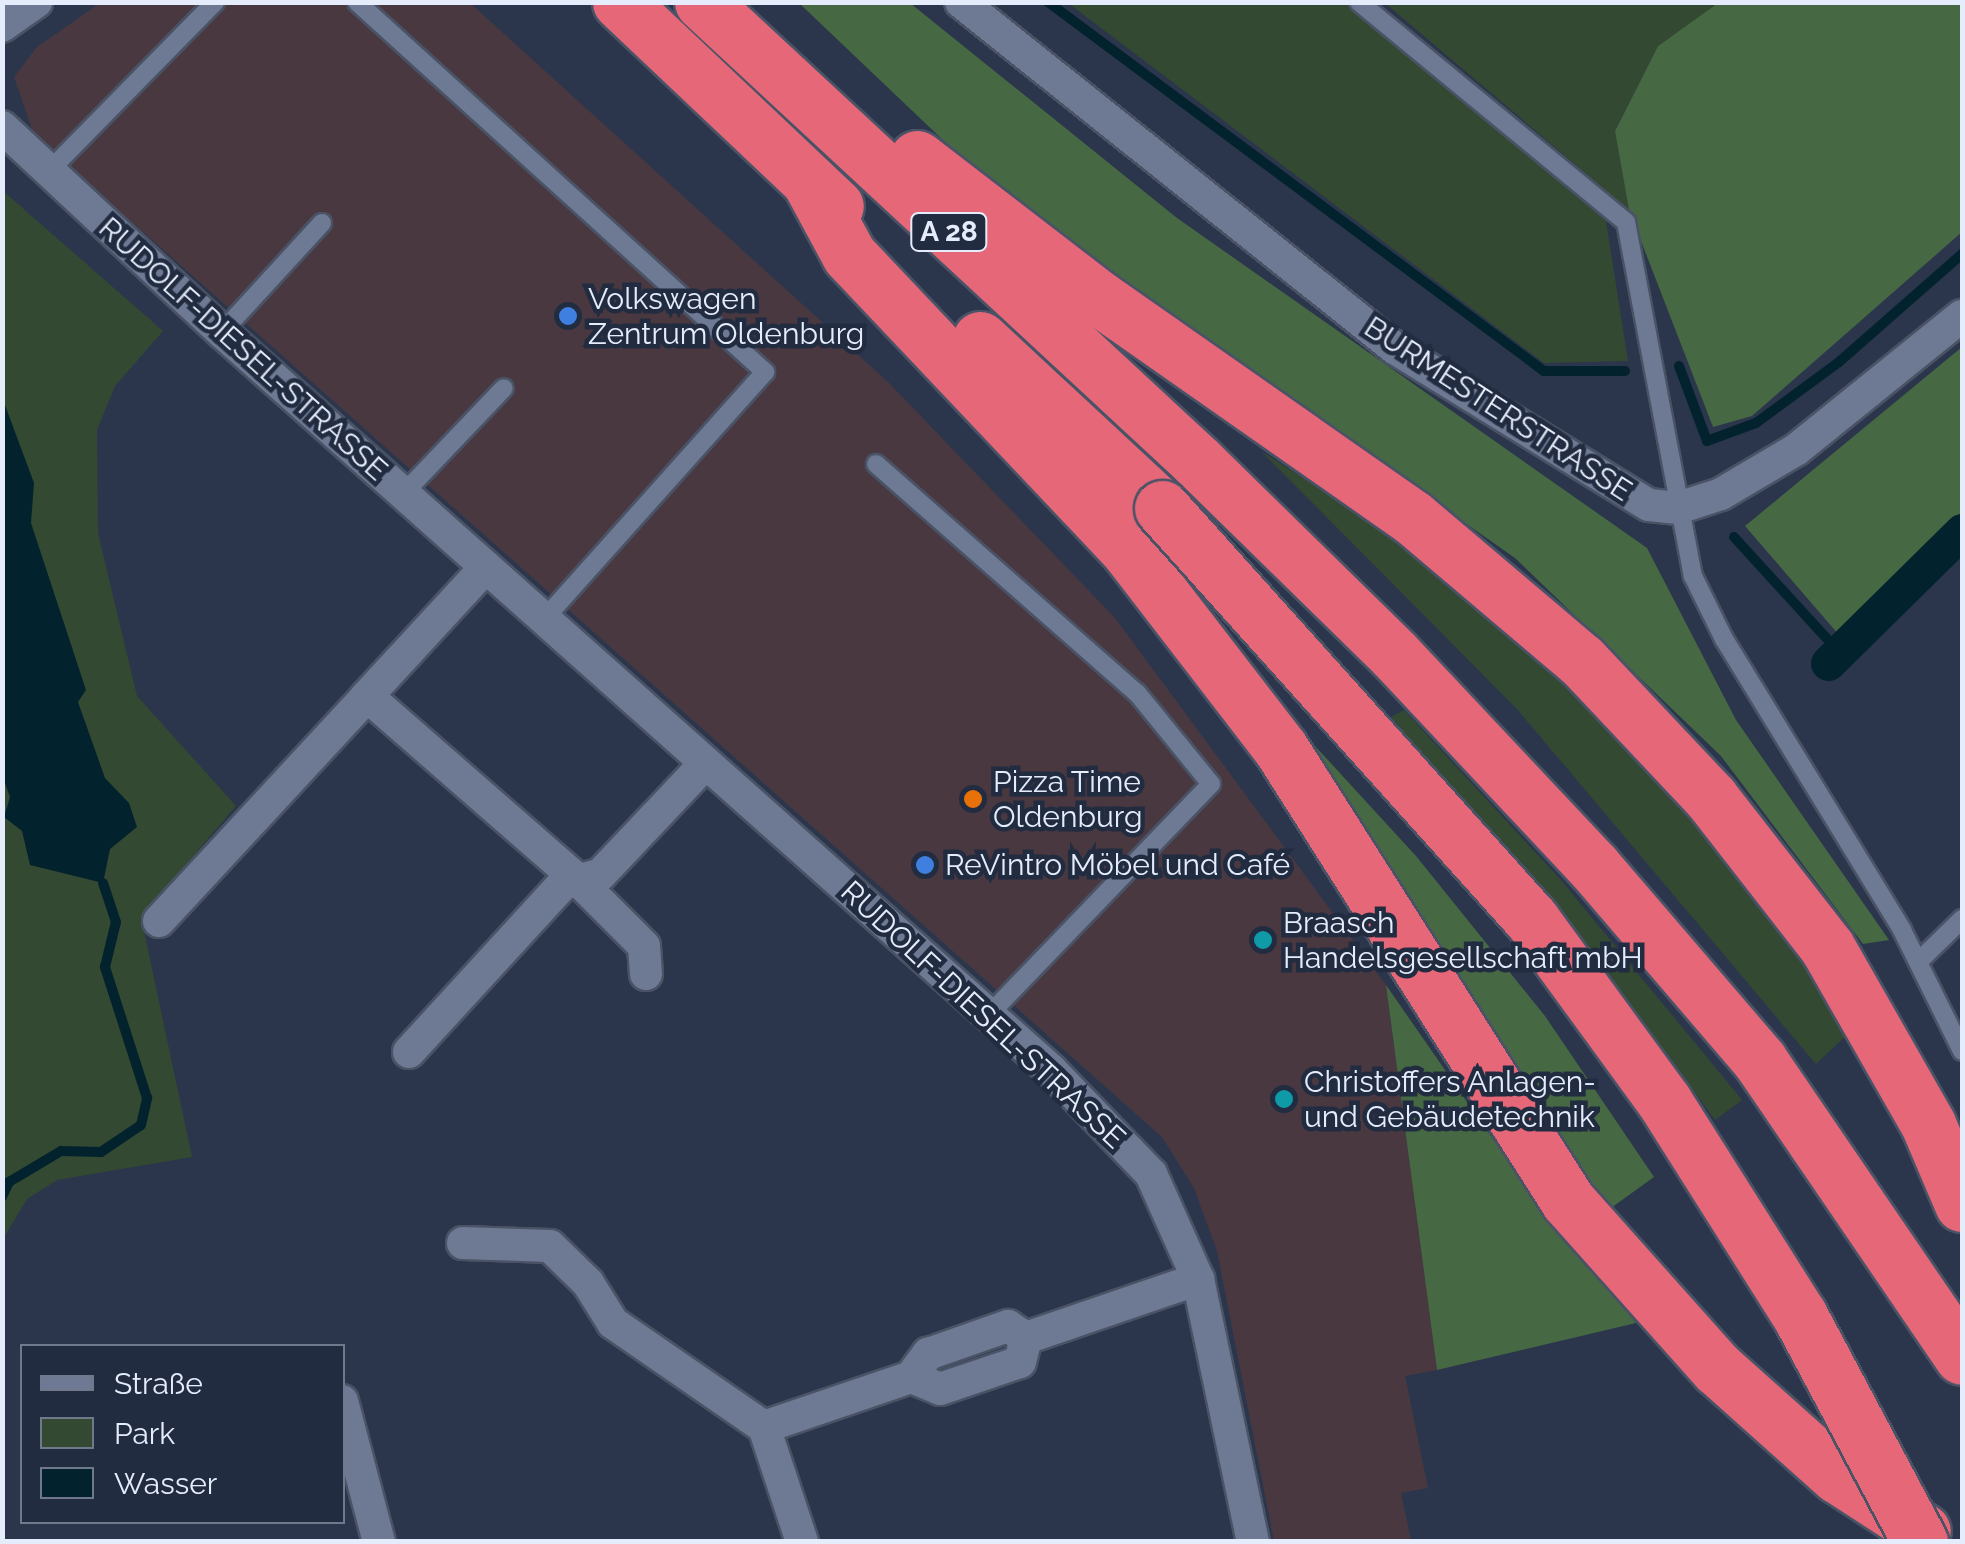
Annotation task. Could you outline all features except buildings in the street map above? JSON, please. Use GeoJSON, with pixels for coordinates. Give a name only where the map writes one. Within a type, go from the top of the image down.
{"type":"FeatureCollection","features":[{"type":"Feature","properties":{"kind":"highway","name":"A 28"},"geometry":{"type":"LineString","coordinates":[[620,2],[1162,508],[1444,818],[1565,965],[1664,1102],[1800,1316],[1920,1542]]}},
{"type":"Feature","properties":{"kind":"highway","name":"A 28"},"geometry":{"type":"LineString","coordinates":[[702,2],[1197,461],[1514,782],[1760,1060],[1962,1357]]}},
{"type":"Feature","properties":{"kind":"highway"},"geometry":{"type":"LineString","coordinates":[[744,2],[907,150],[1099,298],[1412,517],[1582,661],[1711,798],[1827,947],[1928,1124],[1962,1204]]}},
{"type":"Feature","properties":{"kind":"highway"},"geometry":{"type":"LineString","coordinates":[[809,181],[849,255],[1127,548],[1281,749],[1568,1200],[1717,1368],[1838,1476],[1937,1542]]}},
{"type":"Feature","properties":{"kind":"highway"},"geometry":{"type":"LineString","coordinates":[[1838,1476],[1887,1542]]}},
{"type":"Feature","properties":{"kind":"street"},"geometry":{"type":"LineString","coordinates":[[2,26],[36,2]]}},
{"type":"Feature","properties":{"kind":"street","name":"BURMESTERSTRASSE"},"geometry":{"type":"LineString","coordinates":[[961,2],[1396,349],[1623,492],[1649,505],[1678,508]]}},
{"type":"Feature","properties":{"kind":"street","name":"RUDOLF-DIESEL-STRASSE"},"geometry":{"type":"LineString","coordinates":[[2,127],[222,332],[990,1015],[1151,1174],[1198,1279],[1253,1542]]}},
{"type":"Feature","properties":{"kind":"street"},"geometry":{"type":"LineString","coordinates":[[1678,508],[1721,494],[1797,448],[1962,316]]}},
{"type":"Feature","properties":{"kind":"street"},"geometry":{"type":"LineString","coordinates":[[159,921],[486,568]]}},
{"type":"Feature","properties":{"kind":"street"},"geometry":{"type":"LineString","coordinates":[[366,696],[578,880],[644,946],[646,974]]}},
{"type":"Feature","properties":{"kind":"street"},"geometry":{"type":"LineString","coordinates":[[409,1052],[563,884],[600,875],[706,763]]}},
{"type":"Feature","properties":{"kind":"street"},"geometry":{"type":"LineString","coordinates":[[463,1243],[550,1246],[588,1283],[613,1323],[764,1427],[802,1542]]}},
{"type":"Feature","properties":{"kind":"street"},"geometry":{"type":"LineString","coordinates":[[764,1427],[911,1377],[940,1389],[1020,1362],[1026,1338],[1198,1279]]}},
{"type":"Feature","properties":{"kind":"street"},"geometry":{"type":"LineString","coordinates":[[345,1413],[378,1542]]}},
{"type":"Feature","properties":{"kind":"lane"},"geometry":{"type":"LineString","coordinates":[[48,172],[215,2]]}},
{"type":"Feature","properties":{"kind":"lane"},"geometry":{"type":"LineString","coordinates":[[356,2],[765,372],[544,619]]}},
{"type":"Feature","properties":{"kind":"lane"},"geometry":{"type":"LineString","coordinates":[[1359,2],[1626,222],[1693,576],[1724,640],[1918,962],[1962,1051]]}},
{"type":"Feature","properties":{"kind":"lane"},"geometry":{"type":"LineString","coordinates":[[222,332],[322,223]]}},
{"type":"Feature","properties":{"kind":"lane"},"geometry":{"type":"LineString","coordinates":[[404,494],[504,388]]}},
{"type":"Feature","properties":{"kind":"lane"},"geometry":{"type":"LineString","coordinates":[[876,464],[1137,693],[1211,784],[990,1015]]}},
{"type":"Feature","properties":{"kind":"lane"},"geometry":{"type":"LineString","coordinates":[[1918,962],[1962,918]]}},
{"type":"Feature","properties":{"kind":"shaded area"},"geometry":{"type":"Polygon","coordinates":[[[100,3],[470,3],[888,382],[1115,618],[1386,985],[1437,1370],[1405,1376],[1428,1488],[1401,1493],[1411,1541],[1274,1541],[1217,1251],[1194,1188],[1162,1137],[34,135],[14,77],[37,47],[100,3]]]}},
{"type":"Feature","properties":{"kind":"green space"},"geometry":{"type":"Polygon","coordinates":[[[799,3],[910,3],[1177,218],[1647,548],[1736,720],[1889,940],[1863,944],[1721,756],[1515,558],[1007,201],[799,3]]]}},
{"type":"Feature","properties":{"kind":"green space"},"geometry":{"type":"Polygon","coordinates":[[[1068,3],[1345,3],[1606,221],[1628,361],[1544,363],[1068,3]]]}},
{"type":"Feature","properties":{"kind":"green space"},"geometry":{"type":"Polygon","coordinates":[[[1385,3],[1718,3],[1658,46],[1615,130],[1629,210],[1385,3]]]}},
{"type":"Feature","properties":{"kind":"green space"},"geometry":{"type":"Polygon","coordinates":[[[1718,3],[1962,3],[1962,232],[1752,416],[1713,427],[1629,210],[1615,131],[1658,46],[1718,3]]]}},
{"type":"Feature","properties":{"kind":"green space"},"geometry":{"type":"Polygon","coordinates":[[[3,191],[163,331],[115,386],[97,430],[98,533],[137,696],[236,806],[141,917],[192,1157],[57,1180],[27,1199],[3,1239],[3,191]]]}},
{"type":"Feature","properties":{"kind":"green space"},"geometry":{"type":"Polygon","coordinates":[[[1962,347],[1962,516],[1839,635],[1745,526],[1962,347]]]}},
{"type":"Feature","properties":{"kind":"green space"},"geometry":{"type":"Polygon","coordinates":[[[1261,451],[1365,518],[1520,638],[1674,790],[1784,930],[1852,1030],[1816,1064],[1517,709],[1261,451]]]}},
{"type":"Feature","properties":{"kind":"green space"},"geometry":{"type":"Polygon","coordinates":[[[1271,698],[1416,856],[1545,1016],[1654,1177],[1604,1213],[1271,698]]]}},
{"type":"Feature","properties":{"kind":"green space"},"geometry":{"type":"Polygon","coordinates":[[[1404,710],[1560,879],[1742,1100],[1715,1120],[1606,972],[1391,717],[1404,710]]]}},
{"type":"Feature","properties":{"kind":"green space"},"geometry":{"type":"Polygon","coordinates":[[[1386,985],[1513,1168],[1636,1323],[1437,1370],[1386,985]]]}},
{"type":"Feature","properties":{"kind":"water"},"geometry":{"type":"Polygon","coordinates":[[[2,397],[34,483],[31,523],[86,690],[78,702],[105,778],[129,803],[137,827],[110,849],[103,883],[30,865],[22,831],[4,817],[10,797],[2,775],[2,397]]]}},
{"type":"Feature","properties":{"kind":"waterway"},"geometry":{"type":"LineString","coordinates":[[1048,2],[1544,371],[1625,371]]}},
{"type":"Feature","properties":{"kind":"waterway"},"geometry":{"type":"LineString","coordinates":[[1679,366],[1707,441],[1756,423],[1839,362],[1962,254]]}},
{"type":"Feature","properties":{"kind":"waterway"},"geometry":{"type":"LineString","coordinates":[[1828,663],[1962,531]]}},
{"type":"Feature","properties":{"kind":"waterway"},"geometry":{"type":"LineString","coordinates":[[1734,537],[1838,651]]}},
{"type":"Feature","properties":{"kind":"waterway"},"geometry":{"type":"LineString","coordinates":[[2,1197],[9,1182],[61,1151],[101,1152],[141,1125],[147,1098],[105,967],[116,922],[103,883]]}},
{"type":"Feature","properties":{"kind":"place","name":"Volkswagen Zentrum Oldenburg"},"geometry":{"type":"Point","coordinates":[568,316]}},
{"type":"Feature","properties":{"kind":"place","name":"Pizza Time Oldenburg"},"geometry":{"type":"Point","coordinates":[973,799]}},
{"type":"Feature","properties":{"kind":"place","name":"ReVintro Möbel und Café"},"geometry":{"type":"Point","coordinates":[925,865]}},
{"type":"Feature","properties":{"kind":"place","name":"Braasch Handelsgesellschaft mbH"},"geometry":{"type":"Point","coordinates":[1263,940]}},
{"type":"Feature","properties":{"kind":"place","name":"Christoffers Anlagen- und Gebäudetechnik"},"geometry":{"type":"Point","coordinates":[1284,1099]}}]}
